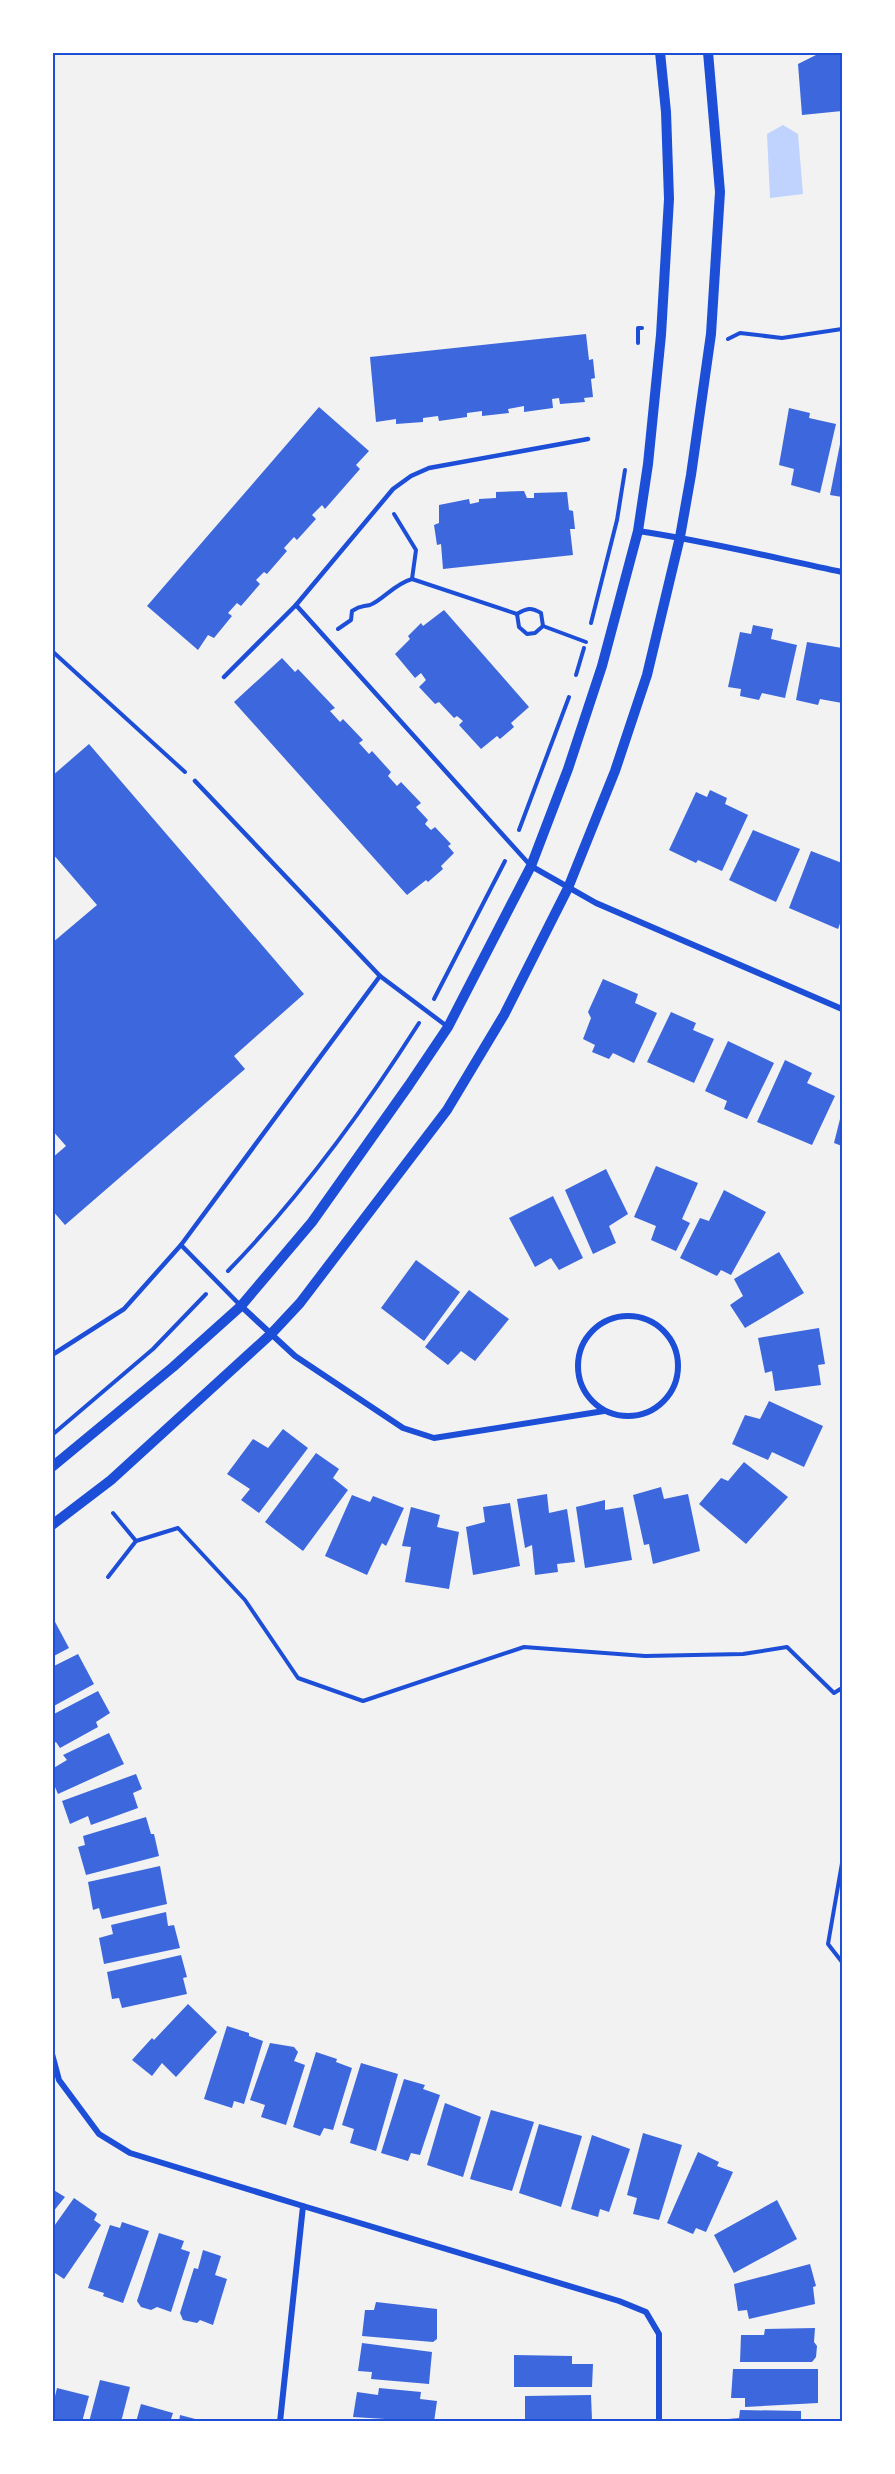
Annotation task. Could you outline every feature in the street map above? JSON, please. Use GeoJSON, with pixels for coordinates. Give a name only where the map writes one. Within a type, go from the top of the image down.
{"type":"FeatureCollection","features":[{"type":"Feature","properties":{"kind":"street"},"geometry":{"type":"LineString","coordinates":[[52,1467],[173,1367],[241,1306],[312,1222],[448,1026],[531,866],[567,770],[602,666],[638,531],[648,464],[661,335],[669,200],[666,112],[660,52]]}},
{"type":"Feature","properties":{"kind":"street"},"geometry":{"type":"LineString","coordinates":[[52,1525],[111,1480],[272,1333],[300,1303],[447,1110],[504,1016],[568,888],[615,771],[647,675],[680,537],[710,339],[720,192],[708,52]]}},
{"type":"Feature","properties":{"kind":"street"},"geometry":{"type":"LineString","coordinates":[[638,531],[680,537],[843,572]]}},
{"type":"Feature","properties":{"kind":"street"},"geometry":{"type":"LineString","coordinates":[[531,866],[596,903],[843,1009]]}},
{"type":"Feature","properties":{"kind":"street"},"geometry":{"type":"LineString","coordinates":[[241,1306],[295,1356],[403,1428],[434,1438],[604,1411],[618,1416],[636,1416],[654,1410],[674,1389],[680,1366],[674,1342],[663,1328],[650,1319],[633,1315],[607,1320],[592,1330],[582,1344],[579,1353],[578,1376],[585,1393],[604,1411]]}},
{"type":"Feature","properties":{"kind":"street"},"geometry":{"type":"LineString","coordinates":[[52,2054],[59,2080],[99,2134],[130,2153],[608,2298],[646,2312],[659,2334],[659,2421]]}},
{"type":"Feature","properties":{"kind":"street"},"geometry":{"type":"LineString","coordinates":[[280,2421],[303,2206]]}},
{"type":"Feature","properties":{"kind":"lane"},"geometry":{"type":"LineString","coordinates":[[224,677],[296,605],[393,489],[411,476],[429,468],[588,439]]}},
{"type":"Feature","properties":{"kind":"lane"},"geometry":{"type":"LineString","coordinates":[[296,605],[531,866]]}},
{"type":"Feature","properties":{"kind":"lane"},"geometry":{"type":"LineString","coordinates":[[195,781],[380,976],[448,1026]]}},
{"type":"Feature","properties":{"kind":"lane"},"geometry":{"type":"LineString","coordinates":[[52,1355],[124,1309],[181,1245],[380,976]]}},
{"type":"Feature","properties":{"kind":"lane"},"geometry":{"type":"LineString","coordinates":[[181,1245],[241,1306]]}},
{"type":"Feature","properties":{"kind":"path"},"geometry":{"type":"LineString","coordinates":[[638,328],[638,349]]}},
{"type":"Feature","properties":{"kind":"path"},"geometry":{"type":"LineString","coordinates":[[740,333],[782,338],[843,329]]}},
{"type":"Feature","properties":{"kind":"path"},"geometry":{"type":"LineString","coordinates":[[575,679],[617,520],[625,466]]}},
{"type":"Feature","properties":{"kind":"path"},"geometry":{"type":"LineString","coordinates":[[384,500],[416,550],[412,579]]}},
{"type":"Feature","properties":{"kind":"path"},"geometry":{"type":"LineString","coordinates":[[326,638],[351,620],[352,611],[361,605],[370,605],[400,582],[412,579],[517,614],[526,609],[533,609],[541,613],[543,626]]}},
{"type":"Feature","properties":{"kind":"path"},"geometry":{"type":"LineString","coordinates":[[517,614],[519,627],[527,634],[535,633],[543,626]]}},
{"type":"Feature","properties":{"kind":"path"},"geometry":{"type":"LineString","coordinates":[[543,626],[586,642]]}},
{"type":"Feature","properties":{"kind":"path"},"geometry":{"type":"LineString","coordinates":[[52,651],[195,781]]}},
{"type":"Feature","properties":{"kind":"path"},"geometry":{"type":"LineString","coordinates":[[52,1435],[153,1349],[245,1254],[324,1162],[382,1080],[427,1011],[512,846],[529,808],[572,688]]}},
{"type":"Feature","properties":{"kind":"path"},"geometry":{"type":"LineString","coordinates":[[113,1513],[136,1541]]}},
{"type":"Feature","properties":{"kind":"path"},"geometry":{"type":"LineString","coordinates":[[108,1577],[136,1541],[178,1528],[245,1600],[298,1678],[363,1701],[524,1647],[645,1656],[743,1654],[787,1647],[834,1693],[843,1688]]}},
{"type":"Feature","properties":{"kind":"path"},"geometry":{"type":"LineString","coordinates":[[843,1863],[828,1944],[843,1962]]}},
{"type":"Feature","properties":{"kind":"water"},"geometry":{"type":"Polygon","coordinates":[[[783,125],[798,134],[803,194],[770,198],[767,134],[783,125]]]}},
{"type":"Feature","properties":{"kind":"building"},"geometry":{"type":"Polygon","coordinates":[[[822,52],[842,52],[842,111],[802,115],[798,64],[822,52]]]}},
{"type":"Feature","properties":{"kind":"building"},"geometry":{"type":"Polygon","coordinates":[[[586,334],[589,360],[593,359],[595,378],[591,379],[593,397],[584,398],[585,402],[560,404],[559,398],[552,399],[553,408],[524,412],[524,406],[508,409],[509,413],[482,416],[482,411],[467,413],[467,417],[439,421],[438,416],[423,418],[423,422],[396,424],[396,419],[376,422],[370,357],[586,334]]]}},
{"type":"Feature","properties":{"kind":"building"},"geometry":{"type":"Polygon","coordinates":[[[319,407],[369,451],[356,465],[360,469],[325,509],[322,505],[312,515],[316,519],[297,540],[294,537],[284,548],[287,551],[267,574],[264,572],[256,580],[260,584],[241,606],[237,603],[228,613],[232,616],[214,638],[208,635],[198,650],[147,606],[319,407]]]}},
{"type":"Feature","properties":{"kind":"building"},"geometry":{"type":"Polygon","coordinates":[[[789,408],[810,413],[809,418],[836,424],[820,493],[791,485],[794,469],[779,465],[789,408]]]}},
{"type":"Feature","properties":{"kind":"building"},"geometry":{"type":"Polygon","coordinates":[[[842,439],[842,497],[830,495],[842,439]]]}},
{"type":"Feature","properties":{"kind":"building"},"geometry":{"type":"Polygon","coordinates":[[[524,491],[527,498],[534,498],[534,493],[567,492],[569,510],[573,511],[575,529],[570,529],[573,555],[443,569],[441,544],[437,545],[434,525],[439,523],[439,505],[469,499],[470,504],[479,502],[479,499],[496,498],[496,492],[524,491]]]}},
{"type":"Feature","properties":{"kind":"building"},"geometry":{"type":"Polygon","coordinates":[[[444,610],[529,707],[511,723],[514,727],[500,739],[497,736],[481,749],[459,725],[463,721],[457,716],[454,718],[439,702],[435,704],[419,687],[426,680],[421,673],[415,678],[395,654],[410,639],[408,636],[421,623],[423,626],[444,610]]]}},
{"type":"Feature","properties":{"kind":"building"},"geometry":{"type":"Polygon","coordinates":[[[753,625],[773,629],[771,639],[797,645],[785,698],[762,693],[759,700],[740,696],[741,689],[728,687],[740,632],[751,634],[753,625]]]}},
{"type":"Feature","properties":{"kind":"building"},"geometry":{"type":"Polygon","coordinates":[[[807,642],[842,648],[842,703],[820,699],[818,705],[796,700],[807,642]]]}},
{"type":"Feature","properties":{"kind":"building"},"geometry":{"type":"Polygon","coordinates":[[[282,658],[295,672],[298,669],[335,708],[330,711],[340,722],[343,719],[363,740],[359,743],[369,754],[372,751],[391,772],[388,776],[397,786],[401,782],[421,803],[416,807],[428,820],[425,824],[431,830],[435,827],[451,844],[448,846],[454,853],[441,866],[443,869],[407,895],[234,702],[282,658]]]}},
{"type":"Feature","properties":{"kind":"building"},"geometry":{"type":"Polygon","coordinates":[[[89,744],[304,994],[234,1056],[245,1069],[65,1225],[52,1210],[52,1158],[66,1146],[52,1130],[52,943],[97,905],[52,853],[52,776],[89,744]]]}},
{"type":"Feature","properties":{"kind":"building"},"geometry":{"type":"Polygon","coordinates":[[[710,790],[727,798],[725,804],[748,815],[722,871],[698,860],[696,863],[669,850],[696,792],[707,797],[710,790]]]}},
{"type":"Feature","properties":{"kind":"building"},"geometry":{"type":"Polygon","coordinates":[[[753,830],[800,849],[776,902],[729,880],[753,830]]]}},
{"type":"Feature","properties":{"kind":"building"},"geometry":{"type":"Polygon","coordinates":[[[811,851],[842,863],[842,918],[838,929],[789,908],[811,851]]]}},
{"type":"Feature","properties":{"kind":"building"},"geometry":{"type":"Polygon","coordinates":[[[603,979],[638,994],[635,1003],[657,1013],[634,1063],[613,1053],[609,1059],[592,1052],[595,1045],[583,1039],[591,1018],[588,1012],[603,979]]]}},
{"type":"Feature","properties":{"kind":"building"},"geometry":{"type":"Polygon","coordinates":[[[671,1012],[696,1023],[693,1030],[714,1039],[694,1083],[647,1062],[671,1012]]]}},
{"type":"Feature","properties":{"kind":"building"},"geometry":{"type":"Polygon","coordinates":[[[728,1041],[774,1063],[747,1119],[724,1109],[727,1101],[705,1091],[728,1041]]]}},
{"type":"Feature","properties":{"kind":"building"},"geometry":{"type":"Polygon","coordinates":[[[785,1060],[812,1073],[807,1083],[835,1096],[812,1145],[757,1122],[785,1060]]]}},
{"type":"Feature","properties":{"kind":"building"},"geometry":{"type":"Polygon","coordinates":[[[842,1111],[842,1146],[834,1143],[842,1111]]]}},
{"type":"Feature","properties":{"kind":"building"},"geometry":{"type":"Polygon","coordinates":[[[656,1166],[698,1183],[682,1219],[690,1223],[676,1251],[651,1240],[656,1226],[634,1217],[656,1166]]]}},
{"type":"Feature","properties":{"kind":"building"},"geometry":{"type":"Polygon","coordinates":[[[606,1169],[628,1214],[609,1226],[616,1243],[593,1254],[565,1190],[606,1169]]]}},
{"type":"Feature","properties":{"kind":"building"},"geometry":{"type":"Polygon","coordinates":[[[724,1190],[766,1212],[731,1275],[721,1270],[717,1276],[680,1258],[700,1218],[709,1221],[724,1190]]]}},
{"type":"Feature","properties":{"kind":"building"},"geometry":{"type":"Polygon","coordinates":[[[553,1196],[583,1258],[559,1270],[551,1258],[535,1267],[509,1218],[553,1196]]]}},
{"type":"Feature","properties":{"kind":"building"},"geometry":{"type":"Polygon","coordinates":[[[779,1252],[804,1293],[745,1328],[730,1305],[743,1296],[734,1279],[779,1252]]]}},
{"type":"Feature","properties":{"kind":"building"},"geometry":{"type":"Polygon","coordinates":[[[416,1260],[460,1292],[424,1341],[381,1308],[416,1260]]]}},
{"type":"Feature","properties":{"kind":"building"},"geometry":{"type":"Polygon","coordinates":[[[469,1290],[509,1319],[475,1361],[461,1351],[448,1365],[425,1347],[469,1290]]]}},
{"type":"Feature","properties":{"kind":"building"},"geometry":{"type":"Polygon","coordinates":[[[819,1328],[825,1364],[818,1365],[821,1385],[775,1391],[772,1371],[765,1373],[758,1338],[819,1328]]]}},
{"type":"Feature","properties":{"kind":"building"},"geometry":{"type":"Polygon","coordinates":[[[769,1401],[823,1426],[804,1467],[772,1452],[768,1460],[732,1444],[745,1415],[760,1419],[769,1401]]]}},
{"type":"Feature","properties":{"kind":"building"},"geometry":{"type":"Polygon","coordinates":[[[283,1429],[308,1448],[259,1513],[241,1500],[250,1489],[227,1474],[253,1439],[268,1448],[283,1429]]]}},
{"type":"Feature","properties":{"kind":"building"},"geometry":{"type":"Polygon","coordinates":[[[316,1453],[339,1469],[333,1478],[348,1490],[303,1551],[265,1522],[316,1453]]]}},
{"type":"Feature","properties":{"kind":"building"},"geometry":{"type":"Polygon","coordinates":[[[744,1462],[788,1497],[746,1544],[699,1504],[721,1478],[728,1481],[744,1462]]]}},
{"type":"Feature","properties":{"kind":"building"},"geometry":{"type":"Polygon","coordinates":[[[661,1487],[664,1499],[688,1494],[700,1551],[653,1564],[649,1544],[644,1545],[633,1495],[661,1487]]]}},
{"type":"Feature","properties":{"kind":"building"},"geometry":{"type":"Polygon","coordinates":[[[547,1494],[549,1513],[567,1509],[575,1562],[557,1564],[558,1572],[535,1575],[532,1545],[525,1548],[517,1499],[547,1494]]]}},
{"type":"Feature","properties":{"kind":"building"},"geometry":{"type":"Polygon","coordinates":[[[352,1495],[370,1502],[373,1496],[404,1508],[386,1546],[382,1543],[367,1575],[325,1556],[352,1495]]]}},
{"type":"Feature","properties":{"kind":"building"},"geometry":{"type":"Polygon","coordinates":[[[605,1500],[605,1510],[623,1507],[632,1560],[585,1568],[576,1507],[605,1500]]]}},
{"type":"Feature","properties":{"kind":"building"},"geometry":{"type":"Polygon","coordinates":[[[510,1503],[520,1566],[473,1575],[466,1527],[485,1522],[483,1507],[510,1503]]]}},
{"type":"Feature","properties":{"kind":"building"},"geometry":{"type":"Polygon","coordinates":[[[411,1507],[440,1515],[437,1527],[459,1532],[449,1589],[405,1582],[411,1547],[402,1546],[411,1507]]]}},
{"type":"Feature","properties":{"kind":"building"},"geometry":{"type":"Polygon","coordinates":[[[54,1620],[69,1648],[52,1657],[52,1621],[54,1620]]]}},
{"type":"Feature","properties":{"kind":"building"},"geometry":{"type":"Polygon","coordinates":[[[78,1654],[94,1684],[52,1707],[52,1667],[78,1654]]]}},
{"type":"Feature","properties":{"kind":"building"},"geometry":{"type":"Polygon","coordinates":[[[98,1691],[110,1713],[96,1722],[98,1727],[60,1748],[56,1742],[52,1744],[52,1715],[98,1691]]]}},
{"type":"Feature","properties":{"kind":"building"},"geometry":{"type":"Polygon","coordinates":[[[109,1733],[124,1764],[58,1794],[52,1780],[52,1769],[67,1760],[63,1755],[109,1733]]]}},
{"type":"Feature","properties":{"kind":"building"},"geometry":{"type":"Polygon","coordinates":[[[136,1774],[142,1789],[133,1793],[138,1808],[91,1825],[88,1816],[70,1824],[62,1801],[136,1774]]]}},
{"type":"Feature","properties":{"kind":"building"},"geometry":{"type":"Polygon","coordinates":[[[146,1817],[151,1834],[154,1834],[159,1856],[86,1875],[78,1847],[85,1845],[83,1836],[146,1817]]]}},
{"type":"Feature","properties":{"kind":"building"},"geometry":{"type":"Polygon","coordinates":[[[160,1866],[167,1904],[102,1919],[99,1908],[93,1910],[88,1882],[160,1866]]]}},
{"type":"Feature","properties":{"kind":"building"},"geometry":{"type":"Polygon","coordinates":[[[166,1912],[168,1926],[174,1925],[180,1948],[104,1964],[99,1938],[113,1934],[111,1925],[166,1912]]]}},
{"type":"Feature","properties":{"kind":"building"},"geometry":{"type":"Polygon","coordinates":[[[181,1955],[187,1977],[183,1978],[187,1994],[122,2008],[119,1998],[112,1999],[107,1972],[181,1955]]]}},
{"type":"Feature","properties":{"kind":"building"},"geometry":{"type":"Polygon","coordinates":[[[188,2004],[217,2032],[176,2077],[162,2063],[152,2076],[132,2060],[188,2004]]]}},
{"type":"Feature","properties":{"kind":"building"},"geometry":{"type":"Polygon","coordinates":[[[227,2026],[249,2033],[249,2036],[263,2041],[244,2104],[234,2101],[232,2108],[204,2099],[227,2026]]]}},
{"type":"Feature","properties":{"kind":"building"},"geometry":{"type":"Polygon","coordinates":[[[270,2043],[294,2047],[298,2052],[294,2061],[305,2065],[286,2125],[261,2117],[265,2105],[250,2100],[270,2043]]]}},
{"type":"Feature","properties":{"kind":"building"},"geometry":{"type":"Polygon","coordinates":[[[316,2052],[337,2059],[336,2062],[352,2068],[333,2130],[324,2128],[320,2136],[293,2127],[316,2052]]]}},
{"type":"Feature","properties":{"kind":"building"},"geometry":{"type":"Polygon","coordinates":[[[361,2063],[398,2074],[376,2151],[350,2143],[354,2129],[342,2125],[361,2063]]]}},
{"type":"Feature","properties":{"kind":"building"},"geometry":{"type":"Polygon","coordinates":[[[404,2079],[425,2085],[423,2089],[440,2095],[420,2155],[411,2153],[408,2161],[381,2153],[404,2079]]]}},
{"type":"Feature","properties":{"kind":"building"},"geometry":{"type":"Polygon","coordinates":[[[445,2103],[481,2117],[463,2177],[427,2165],[445,2103]]]}},
{"type":"Feature","properties":{"kind":"building"},"geometry":{"type":"Polygon","coordinates":[[[491,2110],[534,2122],[512,2191],[470,2179],[491,2110]]]}},
{"type":"Feature","properties":{"kind":"building"},"geometry":{"type":"Polygon","coordinates":[[[539,2124],[582,2136],[561,2207],[519,2193],[539,2124]]]}},
{"type":"Feature","properties":{"kind":"building"},"geometry":{"type":"Polygon","coordinates":[[[643,2133],[682,2145],[659,2220],[633,2214],[637,2198],[627,2195],[643,2133]]]}},
{"type":"Feature","properties":{"kind":"building"},"geometry":{"type":"Polygon","coordinates":[[[592,2135],[630,2149],[609,2212],[600,2209],[598,2217],[571,2209],[592,2135]]]}},
{"type":"Feature","properties":{"kind":"building"},"geometry":{"type":"Polygon","coordinates":[[[698,2152],[719,2162],[717,2166],[733,2172],[706,2232],[696,2228],[693,2234],[667,2223],[698,2152]]]}},
{"type":"Feature","properties":{"kind":"building"},"geometry":{"type":"Polygon","coordinates":[[[52,2189],[65,2197],[52,2213],[52,2189]]]}},
{"type":"Feature","properties":{"kind":"building"},"geometry":{"type":"Polygon","coordinates":[[[74,2198],[97,2214],[94,2220],[101,2225],[64,2279],[52,2271],[52,2229],[74,2198]]]}},
{"type":"Feature","properties":{"kind":"building"},"geometry":{"type":"Polygon","coordinates":[[[777,2200],[797,2239],[734,2273],[714,2235],[777,2200]]]}},
{"type":"Feature","properties":{"kind":"building"},"geometry":{"type":"Polygon","coordinates":[[[122,2222],[149,2231],[123,2303],[88,2288],[110,2225],[120,2228],[122,2222]]]}},
{"type":"Feature","properties":{"kind":"building"},"geometry":{"type":"Polygon","coordinates":[[[159,2233],[184,2241],[181,2249],[190,2252],[171,2312],[157,2307],[151,2310],[141,2307],[137,2301],[159,2233]]]}},
{"type":"Feature","properties":{"kind":"building"},"geometry":{"type":"Polygon","coordinates":[[[203,2250],[221,2256],[215,2275],[227,2279],[213,2325],[200,2320],[197,2323],[183,2320],[180,2313],[194,2268],[198,2269],[203,2250]]]}},
{"type":"Feature","properties":{"kind":"building"},"geometry":{"type":"Polygon","coordinates":[[[810,2264],[816,2286],[813,2287],[815,2304],[749,2319],[747,2310],[738,2311],[734,2284],[810,2264]]]}},
{"type":"Feature","properties":{"kind":"building"},"geometry":{"type":"Polygon","coordinates":[[[376,2302],[437,2309],[437,2339],[433,2342],[362,2336],[365,2310],[374,2310],[376,2302]]]}},
{"type":"Feature","properties":{"kind":"building"},"geometry":{"type":"Polygon","coordinates":[[[815,2328],[814,2342],[817,2346],[816,2357],[812,2362],[740,2362],[741,2335],[764,2335],[765,2329],[815,2328]]]}},
{"type":"Feature","properties":{"kind":"building"},"geometry":{"type":"Polygon","coordinates":[[[362,2343],[432,2352],[429,2384],[371,2379],[372,2372],[358,2371],[362,2343]]]}},
{"type":"Feature","properties":{"kind":"building"},"geometry":{"type":"Polygon","coordinates":[[[514,2355],[572,2356],[572,2364],[593,2364],[592,2387],[514,2387],[514,2355]]]}},
{"type":"Feature","properties":{"kind":"building"},"geometry":{"type":"Polygon","coordinates":[[[733,2369],[818,2369],[818,2403],[745,2407],[745,2398],[731,2398],[733,2369]]]}},
{"type":"Feature","properties":{"kind":"building"},"geometry":{"type":"Polygon","coordinates":[[[100,2380],[130,2387],[121,2422],[89,2422],[100,2380]]]}},
{"type":"Feature","properties":{"kind":"building"},"geometry":{"type":"Polygon","coordinates":[[[57,2388],[89,2396],[82,2422],[52,2422],[52,2408],[57,2388]]]}},
{"type":"Feature","properties":{"kind":"building"},"geometry":{"type":"Polygon","coordinates":[[[379,2388],[421,2392],[420,2399],[437,2401],[434,2422],[353,2417],[357,2392],[378,2395],[379,2388]]]}},
{"type":"Feature","properties":{"kind":"building"},"geometry":{"type":"Polygon","coordinates":[[[591,2395],[592,2420],[525,2422],[525,2396],[591,2395]]]}},
{"type":"Feature","properties":{"kind":"building"},"geometry":{"type":"Polygon","coordinates":[[[141,2404],[173,2413],[170,2422],[136,2422],[141,2404]]]}},
{"type":"Feature","properties":{"kind":"building"},"geometry":{"type":"Polygon","coordinates":[[[740,2410],[801,2411],[801,2422],[728,2422],[728,2419],[739,2418],[740,2410]]]}},
{"type":"Feature","properties":{"kind":"building"},"geometry":{"type":"Polygon","coordinates":[[[180,2415],[203,2421],[203,2422],[179,2422],[180,2415]]]}}]}
